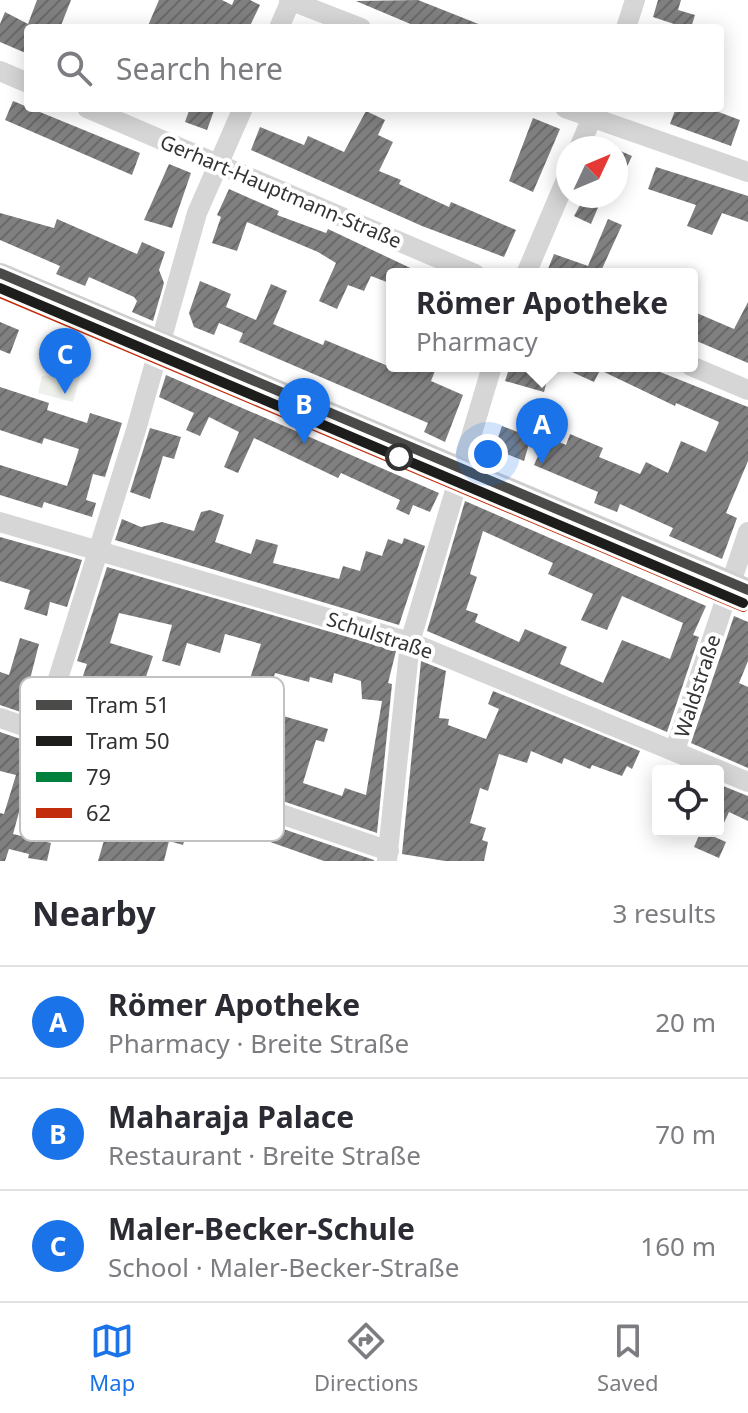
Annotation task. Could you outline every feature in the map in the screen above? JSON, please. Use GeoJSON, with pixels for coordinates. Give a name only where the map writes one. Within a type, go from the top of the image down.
{"type":"FeatureCollection","features":[{"type":"Feature","properties":{"kind":"main road"},"geometry":{"type":"LineString","coordinates":[[0,278],[739,590]]}},
{"type":"Feature","properties":{"kind":"street"},"geometry":{"type":"LineString","coordinates":[[281,24],[290,0],[351,24]]}},
{"type":"Feature","properties":{"kind":"street"},"geometry":{"type":"LineString","coordinates":[[627,24],[635,0]]}},
{"type":"Feature","properties":{"kind":"street"},"geometry":{"type":"LineString","coordinates":[[0,71],[24,81]]}},
{"type":"Feature","properties":{"kind":"street","name":"Gerhart-Hauptmann-Straße"},"geometry":{"type":"LineString","coordinates":[[97,112],[461,268]]}},
{"type":"Feature","properties":{"kind":"street"},"geometry":{"type":"LineString","coordinates":[[59,677],[197,213],[241,112]]}},
{"type":"Feature","properties":{"kind":"street"},"geometry":{"type":"LineString","coordinates":[[584,136],[594,113],[748,172]]}},
{"type":"Feature","properties":{"kind":"street"},"geometry":{"type":"LineString","coordinates":[[529,268],[556,203]]}},
{"type":"Feature","properties":{"kind":"street"},"geometry":{"type":"LineString","coordinates":[[698,369],[748,390]]}},
{"type":"Feature","properties":{"kind":"street"},"geometry":{"type":"LineString","coordinates":[[284,819],[388,856],[410,642],[490,372]]}},
{"type":"Feature","properties":{"kind":"street","name":"Schulstraße"},"geometry":{"type":"LineString","coordinates":[[0,522],[410,642],[748,782]]}},
{"type":"Feature","properties":{"kind":"street","name":"Waldstraße"},"geometry":{"type":"LineString","coordinates":[[675,750],[739,590],[748,532]]}},
{"type":"Feature","properties":{"kind":"street"},"geometry":{"type":"LineString","coordinates":[[0,718],[20,725]]}},
{"type":"Feature","properties":{"kind":"shaded area"},"geometry":{"type":"Polygon","coordinates":[[[66,367],[80,377],[73,402],[38,393],[42,376],[54,375],[66,367]]]}},
{"type":"Feature","properties":{"kind":"building"},"geometry":{"type":"Polygon","coordinates":[[[37,0],[71,0],[62,24],[28,24],[37,0]]]}},
{"type":"Feature","properties":{"kind":"building"},"geometry":{"type":"Polygon","coordinates":[[[159,0],[222,0],[232,5],[234,0],[250,0],[260,5],[251,24],[149,24],[159,0]]]}},
{"type":"Feature","properties":{"kind":"building"},"geometry":{"type":"Polygon","coordinates":[[[418,0],[478,24],[411,24],[356,1],[418,0]]]}},
{"type":"Feature","properties":{"kind":"building"},"geometry":{"type":"Polygon","coordinates":[[[658,0],[681,0],[678,10],[695,15],[692,24],[674,24],[653,17],[658,0]]]}},
{"type":"Feature","properties":{"kind":"building"},"geometry":{"type":"Polygon","coordinates":[[[5,12],[28,24],[24,24],[24,52],[0,42],[0,24],[5,12]]]}},
{"type":"Feature","properties":{"kind":"building"},"geometry":{"type":"Polygon","coordinates":[[[13,101],[24,106],[24,112],[40,112],[140,153],[132,175],[5,120],[13,101]]]}},
{"type":"Feature","properties":{"kind":"building"},"geometry":{"type":"Polygon","coordinates":[[[189,112],[214,112],[207,130],[185,122],[189,112]]]}},
{"type":"Feature","properties":{"kind":"building"},"geometry":{"type":"Polygon","coordinates":[[[365,112],[385,120],[378,135],[393,142],[379,171],[401,180],[399,184],[449,207],[451,202],[516,230],[504,257],[422,226],[251,150],[260,127],[304,145],[308,136],[344,152],[365,112]]]}},
{"type":"Feature","properties":{"kind":"building"},"geometry":{"type":"Polygon","coordinates":[[[674,112],[719,112],[740,120],[731,146],[670,124],[674,112]]]}},
{"type":"Feature","properties":{"kind":"building"},"geometry":{"type":"Polygon","coordinates":[[[533,118],[560,129],[533,192],[509,181],[533,118]]]}},
{"type":"Feature","properties":{"kind":"building"},"geometry":{"type":"Polygon","coordinates":[[[169,164],[191,173],[172,228],[144,220],[169,164]]]}},
{"type":"Feature","properties":{"kind":"building"},"geometry":{"type":"Polygon","coordinates":[[[656,167],[748,196],[748,222],[722,213],[712,235],[687,226],[696,205],[648,189],[656,167]]]}},
{"type":"Feature","properties":{"kind":"building"},"geometry":{"type":"Polygon","coordinates":[[[229,189],[279,211],[277,215],[326,233],[328,229],[410,268],[386,268],[386,282],[371,276],[364,291],[348,285],[337,309],[319,301],[336,263],[318,252],[247,222],[237,251],[212,243],[221,217],[217,215],[229,189]]]}},
{"type":"Feature","properties":{"kind":"building"},"geometry":{"type":"Polygon","coordinates":[[[578,208],[598,208],[591,224],[574,216],[578,208]]]}},
{"type":"Feature","properties":{"kind":"building"},"geometry":{"type":"Polygon","coordinates":[[[0,213],[54,228],[57,219],[137,254],[142,242],[165,252],[159,270],[164,283],[153,321],[132,312],[137,301],[134,297],[89,277],[85,286],[56,274],[60,266],[0,240],[0,213]]]}},
{"type":"Feature","properties":{"kind":"building"},"geometry":{"type":"Polygon","coordinates":[[[608,219],[622,225],[602,268],[548,268],[554,254],[588,266],[608,219]]]}},
{"type":"Feature","properties":{"kind":"building"},"geometry":{"type":"Polygon","coordinates":[[[200,281],[231,294],[226,307],[256,320],[271,284],[287,291],[273,324],[323,345],[325,340],[386,365],[386,372],[435,372],[431,381],[463,395],[445,442],[424,432],[428,423],[239,342],[243,333],[219,323],[214,335],[194,327],[189,313],[200,281]]]}},
{"type":"Feature","properties":{"kind":"building"},"geometry":{"type":"Polygon","coordinates":[[[748,302],[748,363],[698,342],[698,314],[734,329],[748,302]]]}},
{"type":"Feature","properties":{"kind":"building"},"geometry":{"type":"Polygon","coordinates":[[[0,322],[19,330],[10,354],[0,350],[0,322]]]}},
{"type":"Feature","properties":{"kind":"building"},"geometry":{"type":"Polygon","coordinates":[[[508,372],[549,373],[544,392],[505,381],[508,372]]]}},
{"type":"Feature","properties":{"kind":"building"},"geometry":{"type":"Polygon","coordinates":[[[572,372],[599,372],[594,382],[572,372]]]}},
{"type":"Feature","properties":{"kind":"building"},"geometry":{"type":"Polygon","coordinates":[[[604,372],[660,372],[748,407],[748,461],[726,513],[737,518],[722,559],[669,536],[673,528],[620,504],[617,512],[594,503],[598,492],[534,465],[547,437],[566,445],[570,434],[603,448],[599,457],[640,474],[646,462],[668,473],[681,441],[706,452],[719,422],[676,403],[675,406],[604,372]]]}},
{"type":"Feature","properties":{"kind":"building"},"geometry":{"type":"Polygon","coordinates":[[[166,375],[439,493],[430,512],[413,505],[409,515],[396,509],[400,500],[341,473],[338,478],[254,438],[238,473],[224,467],[239,432],[209,417],[200,436],[186,430],[194,413],[159,397],[166,375]]]}},
{"type":"Feature","properties":{"kind":"building"},"geometry":{"type":"Polygon","coordinates":[[[0,387],[49,403],[47,410],[87,423],[90,413],[122,423],[105,477],[93,474],[86,500],[96,503],[92,517],[44,502],[42,508],[0,495],[0,465],[67,486],[79,449],[44,438],[42,444],[0,430],[0,387]]]}},
{"type":"Feature","properties":{"kind":"building"},"geometry":{"type":"Polygon","coordinates":[[[502,426],[531,437],[524,461],[494,449],[502,426]]]}},
{"type":"Feature","properties":{"kind":"building"},"geometry":{"type":"Polygon","coordinates":[[[150,428],[181,437],[174,459],[163,456],[150,499],[130,492],[150,428]]]}},
{"type":"Feature","properties":{"kind":"building"},"geometry":{"type":"Polygon","coordinates":[[[465,501],[706,606],[693,635],[699,637],[667,732],[427,631],[465,501]],[[483,531],[470,574],[477,577],[466,610],[478,614],[475,622],[519,642],[525,629],[567,647],[560,664],[603,683],[622,640],[670,659],[683,623],[622,596],[607,630],[581,620],[593,594],[548,574],[553,563],[483,531]]]}},
{"type":"Feature","properties":{"kind":"building"},"geometry":{"type":"Polygon","coordinates":[[[210,510],[224,515],[215,542],[251,554],[256,539],[278,545],[273,563],[339,579],[343,566],[360,571],[366,551],[382,556],[388,539],[402,544],[404,538],[425,546],[399,625],[115,540],[122,519],[141,527],[162,522],[194,531],[201,512],[210,510]]]}},
{"type":"Feature","properties":{"kind":"building"},"geometry":{"type":"Polygon","coordinates":[[[0,537],[82,560],[67,607],[50,602],[47,616],[24,609],[30,590],[0,581],[0,537]]]}},
{"type":"Feature","properties":{"kind":"building"},"geometry":{"type":"Polygon","coordinates":[[[107,567],[396,651],[388,683],[392,684],[377,833],[284,801],[284,716],[328,729],[324,742],[316,740],[303,783],[342,796],[345,788],[366,795],[382,701],[362,699],[361,681],[334,673],[332,683],[310,677],[309,682],[275,673],[274,677],[251,677],[261,644],[225,634],[220,653],[187,643],[180,666],[162,661],[172,625],[119,613],[110,643],[153,656],[146,677],[83,677],[87,664],[77,661],[107,567]]]}},
{"type":"Feature","properties":{"kind":"building"},"geometry":{"type":"Polygon","coordinates":[[[734,616],[748,622],[748,661],[739,683],[748,687],[748,768],[691,743],[734,616]]]}},
{"type":"Feature","properties":{"kind":"building"},"geometry":{"type":"Polygon","coordinates":[[[20,638],[39,644],[31,677],[20,677],[20,712],[0,705],[0,672],[9,675],[20,638]]]}},
{"type":"Feature","properties":{"kind":"building"},"geometry":{"type":"Polygon","coordinates":[[[421,661],[446,671],[439,718],[449,719],[448,725],[486,739],[499,709],[488,704],[493,691],[640,751],[632,769],[627,766],[622,776],[592,765],[590,769],[564,758],[562,764],[531,751],[527,763],[499,754],[488,791],[480,788],[470,823],[486,828],[482,840],[488,842],[484,861],[445,861],[402,854],[421,661]]]}},
{"type":"Feature","properties":{"kind":"building"},"geometry":{"type":"Polygon","coordinates":[[[0,732],[20,739],[20,809],[13,834],[20,836],[20,841],[51,843],[47,861],[28,858],[29,854],[9,849],[5,861],[0,861],[0,813],[4,814],[16,775],[0,771],[0,732]]]}},
{"type":"Feature","properties":{"kind":"building"},"geometry":{"type":"Polygon","coordinates":[[[724,786],[748,796],[748,821],[729,812],[724,823],[724,786]]]}},
{"type":"Feature","properties":{"kind":"building"},"geometry":{"type":"Polygon","coordinates":[[[284,829],[374,860],[324,861],[268,841],[284,841],[284,829]]]}},
{"type":"Feature","properties":{"kind":"building"},"geometry":{"type":"Polygon","coordinates":[[[698,837],[715,837],[726,842],[719,858],[694,847],[698,837]]]}},
{"type":"Feature","properties":{"kind":"building"},"geometry":{"type":"Polygon","coordinates":[[[104,841],[169,841],[164,861],[98,861],[104,841]]]}},
{"type":"Feature","properties":{"kind":"tram line","name":"51"},"geometry":{"type":"LineString","coordinates":[[0,273],[748,590]]}},
{"type":"Feature","properties":{"kind":"tram line","name":"50"},"geometry":{"type":"LineString","coordinates":[[0,288],[743,603]]}},
{"type":"Feature","properties":{"kind":"transit line","name":"79"},"geometry":{"type":"LineString","coordinates":[[0,278],[748,594]]}},
{"type":"Feature","properties":{"kind":"transit line","name":"62"},"geometry":{"type":"LineString","coordinates":[[0,293],[743,607]]}},
{"type":"Feature","properties":{"kind":"place","name":"Maler-Becker-Schule"},"geometry":{"type":"Point","coordinates":[65,394]}},
{"type":"Feature","properties":{"kind":"place","name":"Maharaja Palace"},"geometry":{"type":"Point","coordinates":[304,444]}},
{"type":"Feature","properties":{"kind":"place","name":"Römer Apotheke"},"geometry":{"type":"Point","coordinates":[542,464]}}]}
